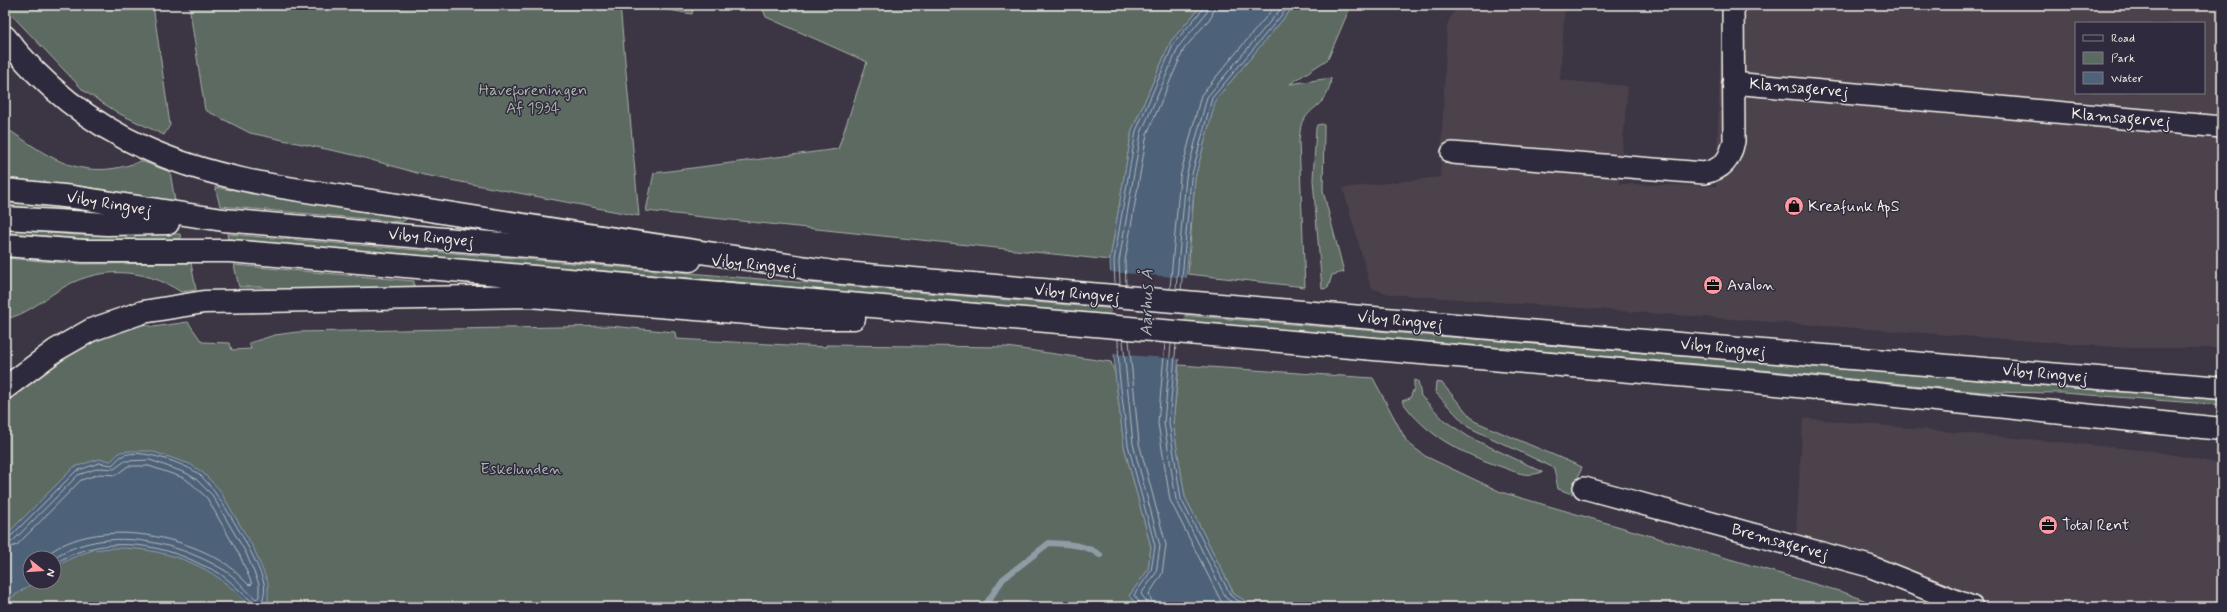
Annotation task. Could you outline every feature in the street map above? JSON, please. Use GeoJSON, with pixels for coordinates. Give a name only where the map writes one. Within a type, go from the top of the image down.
{"type":"FeatureCollection","features":[{"type":"Feature","properties":{"kind":"main road"},"geometry":{"type":"LineString","coordinates":[[5,37],[32,69],[51,88],[73,106],[101,124],[144,148],[212,171],[267,184],[395,205],[827,271]]}},
{"type":"Feature","properties":{"kind":"main road","name":"Viby Ringvej"},"geometry":{"type":"LineString","coordinates":[[5,190],[73,197],[178,219],[223,220],[1106,296],[2222,388]]}},
{"type":"Feature","properties":{"kind":"main road"},"geometry":{"type":"LineString","coordinates":[[5,218],[100,224],[178,219]]}},
{"type":"Feature","properties":{"kind":"main road","name":"Viby Ringvej"},"geometry":{"type":"LineString","coordinates":[[5,245],[83,250],[230,251],[1736,380],[2222,429]]}},
{"type":"Feature","properties":{"kind":"main road"},"geometry":{"type":"LineString","coordinates":[[5,388],[56,350],[85,333],[143,312],[172,306],[242,300],[529,296],[810,318],[981,316]]}},
{"type":"Feature","properties":{"kind":"street"},"geometry":{"type":"LineString","coordinates":[[1733,5],[1734,83]]}},
{"type":"Feature","properties":{"kind":"street","name":"Klamsagervej"},"geometry":{"type":"LineString","coordinates":[[1452,152],[1704,174],[1716,171],[1725,164],[1731,154],[1734,142],[1734,83],[2222,127]]}},
{"type":"Feature","properties":{"kind":"street","name":"Bremsagervej"},"geometry":{"type":"LineString","coordinates":[[1584,488],[1869,566],[1972,607]]}},
{"type":"Feature","properties":{"kind":"shaded area"},"geometry":{"type":"Polygon","coordinates":[[[1457,5],[1565,5],[1560,80],[1628,86],[1619,184],[1716,186],[1722,5],[2222,5],[2222,348],[2128,348],[1389,294],[1371,288],[1343,188],[1440,177],[1447,25],[1457,5]]]}},
{"type":"Feature","properties":{"kind":"shaded area"},"geometry":{"type":"Polygon","coordinates":[[[1803,418],[2153,451],[2222,464],[2222,607],[1941,607],[1796,533],[1803,418]]]}},
{"type":"Feature","properties":{"kind":"green space"},"geometry":{"type":"Polygon","coordinates":[[[5,5],[153,5],[170,125],[164,135],[120,114],[84,91],[5,8],[5,5]]]}},
{"type":"Feature","properties":{"kind":"green space","name":"Haveforeningen Af 1934"},"geometry":{"type":"Polygon","coordinates":[[[189,5],[620,5],[639,216],[424,175],[354,155],[250,133],[205,110],[189,5]]]}},
{"type":"Feature","properties":{"kind":"green space"},"geometry":{"type":"Polygon","coordinates":[[[640,5],[694,5],[692,14],[640,5]]]}},
{"type":"Feature","properties":{"kind":"green space"},"geometry":{"type":"Polygon","coordinates":[[[761,5],[1202,5],[1171,41],[1132,130],[1110,260],[646,211],[654,173],[838,149],[867,62],[766,17],[761,5]]]}},
{"type":"Feature","properties":{"kind":"green space"},"geometry":{"type":"Polygon","coordinates":[[[1295,5],[1351,5],[1328,59],[1290,84],[1331,78],[1327,94],[1324,99],[1302,122],[1300,129],[1299,141],[1305,287],[1188,274],[1195,178],[1216,99],[1295,5]]]}},
{"type":"Feature","properties":{"kind":"green space"},"geometry":{"type":"Polygon","coordinates":[[[1317,125],[1324,125],[1323,191],[1344,272],[1332,275],[1328,288],[1322,289],[1313,180],[1316,128],[1317,125]]]}},
{"type":"Feature","properties":{"kind":"green space"},"geometry":{"type":"Polygon","coordinates":[[[5,128],[49,156],[74,166],[100,170],[127,166],[141,161],[170,172],[175,201],[80,186],[5,178],[5,128]]]}},
{"type":"Feature","properties":{"kind":"green space"},"geometry":{"type":"Polygon","coordinates":[[[237,184],[403,214],[407,219],[402,222],[220,206],[215,187],[231,190],[237,184]]]}},
{"type":"Feature","properties":{"kind":"green space"},"geometry":{"type":"Polygon","coordinates":[[[5,200],[69,208],[69,211],[5,206],[5,200]]]}},
{"type":"Feature","properties":{"kind":"green space"},"geometry":{"type":"Polygon","coordinates":[[[5,229],[74,235],[180,234],[181,239],[96,240],[5,233],[5,229]]]}},
{"type":"Feature","properties":{"kind":"green space"},"geometry":{"type":"Polygon","coordinates":[[[227,234],[1128,310],[1127,316],[228,239],[227,234]]]}},
{"type":"Feature","properties":{"kind":"green space"},"geometry":{"type":"Polygon","coordinates":[[[5,258],[80,264],[191,263],[196,290],[181,292],[152,278],[136,274],[104,273],[73,282],[27,311],[5,319],[5,258]]]}},
{"type":"Feature","properties":{"kind":"green space"},"geometry":{"type":"Polygon","coordinates":[[[234,265],[414,281],[414,290],[272,290],[263,287],[239,287],[234,265]]]}},
{"type":"Feature","properties":{"kind":"green space"},"geometry":{"type":"Polygon","coordinates":[[[1168,314],[2222,400],[2222,405],[2063,393],[1983,392],[1722,366],[1168,320],[1168,314]]]}},
{"type":"Feature","properties":{"kind":"green space","name":"Eskelunden"},"geometry":{"type":"Polygon","coordinates":[[[188,322],[202,342],[230,343],[232,350],[251,349],[249,343],[275,335],[297,332],[610,326],[675,332],[676,339],[826,347],[826,345],[1007,347],[1111,362],[1115,373],[1124,446],[1151,547],[1148,570],[1129,596],[1140,607],[5,607],[5,402],[36,373],[72,351],[119,331],[143,324],[153,327],[188,322]]]}},
{"type":"Feature","properties":{"kind":"green space"},"geometry":{"type":"Polygon","coordinates":[[[1179,365],[1373,378],[1407,442],[1425,456],[1501,492],[1849,594],[1881,607],[1255,607],[1234,594],[1185,497],[1173,424],[1179,365]]]}},
{"type":"Feature","properties":{"kind":"green space"},"geometry":{"type":"Polygon","coordinates":[[[1414,380],[1418,381],[1421,396],[1445,421],[1469,437],[1543,472],[1536,474],[1525,474],[1516,472],[1485,461],[1458,449],[1433,433],[1411,413],[1402,401],[1410,398],[1414,388],[1414,380]]]}},
{"type":"Feature","properties":{"kind":"green space"},"geometry":{"type":"Polygon","coordinates":[[[1436,382],[1442,383],[1474,421],[1582,467],[1572,494],[1558,489],[1554,468],[1468,427],[1435,392],[1436,382]]]}},
{"type":"Feature","properties":{"kind":"water","name":"Aarhus Å"},"geometry":{"type":"Polygon","coordinates":[[[1202,5],[1295,5],[1216,99],[1195,178],[1173,424],[1185,497],[1234,594],[1255,607],[1140,607],[1129,596],[1148,570],[1151,547],[1124,446],[1115,373],[1110,260],[1132,130],[1171,41],[1202,5]]]}},
{"type":"Feature","properties":{"kind":"water"},"geometry":{"type":"Polygon","coordinates":[[[151,451],[190,464],[202,472],[219,489],[254,549],[268,583],[268,602],[265,607],[252,607],[224,582],[207,570],[191,563],[158,552],[123,548],[90,551],[80,554],[62,563],[62,550],[22,550],[22,590],[8,600],[5,599],[5,536],[74,467],[99,459],[111,461],[120,452],[151,451]]]}},
{"type":"Feature","properties":{"kind":"pier"},"geometry":{"type":"Polygon","coordinates":[[[1109,272],[1188,278],[1181,359],[1113,354],[1109,272]]]}},
{"type":"Feature","properties":{"kind":"waterway"},"geometry":{"type":"LineString","coordinates":[[984,607],[1003,579],[1049,543],[1069,544],[1082,547],[1094,551],[1100,555]]}},
{"type":"Feature","properties":{"kind":"place","name":"Kreafunk ApS"},"geometry":{"type":"Point","coordinates":[1794,206]}},
{"type":"Feature","properties":{"kind":"place","name":"Avalon"},"geometry":{"type":"Point","coordinates":[1713,285]}},
{"type":"Feature","properties":{"kind":"place","name":"Total Rent"},"geometry":{"type":"Point","coordinates":[2048,525]}}]}
